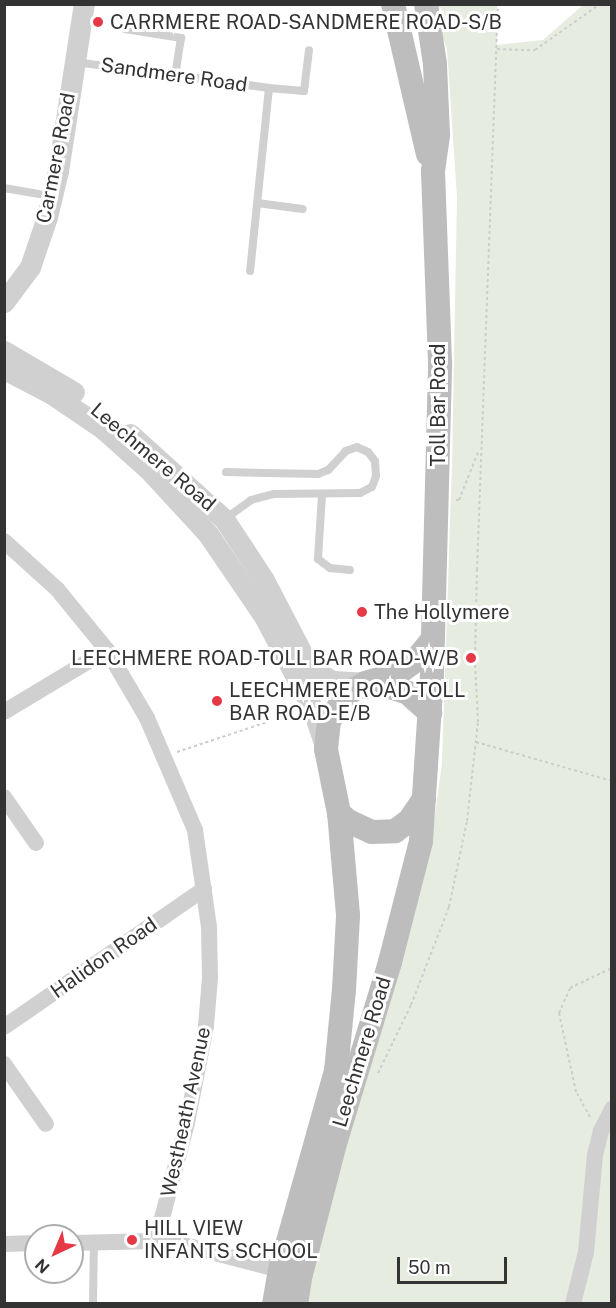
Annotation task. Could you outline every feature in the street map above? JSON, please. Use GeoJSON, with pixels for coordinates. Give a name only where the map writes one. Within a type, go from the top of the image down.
{"type":"FeatureCollection","features":[{"type":"Feature","properties":{"kind":"main road","name":"Toll Bar Road"},"geometry":{"type":"LineString","coordinates":[[393,4],[433,171]]}},
{"type":"Feature","properties":{"kind":"main road","name":"Toll Bar Road"},"geometry":{"type":"LineString","coordinates":[[426,4],[435,64],[438,123],[433,171],[440,362],[432,675]]}},
{"type":"Feature","properties":{"kind":"main road"},"geometry":{"type":"LineString","coordinates":[[326,749],[328,721],[340,701],[364,683],[397,674],[415,661],[433,639]]}},
{"type":"Feature","properties":{"kind":"main road","name":"Leechmere Road"},"geometry":{"type":"LineString","coordinates":[[274,1304],[290,1272],[352,1082],[390,962],[421,841],[432,675]]}},
{"type":"Feature","properties":{"kind":"main road","name":"Leechmere Road"},"geometry":{"type":"LineString","coordinates":[[364,683],[387,686],[408,693],[430,713]]}},
{"type":"Feature","properties":{"kind":"main road","name":"Leechmere Road"},"geometry":{"type":"LineString","coordinates":[[296,1304],[290,1272],[336,1071],[348,915],[339,813],[326,749]]}},
{"type":"Feature","properties":{"kind":"main road"},"geometry":{"type":"LineString","coordinates":[[339,813],[348,821],[372,831],[395,831],[409,821],[424,799]]}},
{"type":"Feature","properties":{"kind":"street","name":"Carmere Road"},"geometry":{"type":"LineString","coordinates":[[4,302],[30,267],[52,196],[84,4]]}},
{"type":"Feature","properties":{"kind":"street","name":"Leechmere Road"},"geometry":{"type":"LineString","coordinates":[[4,351],[71,389],[125,429],[224,519],[264,580],[303,655],[316,671],[332,681],[364,683]]}},
{"type":"Feature","properties":{"kind":"street","name":"Leechmere Road"},"geometry":{"type":"LineString","coordinates":[[4,369],[52,394],[102,428],[149,470],[208,534],[266,618],[312,707],[326,749]]}},
{"type":"Feature","properties":{"kind":"street","name":"Westheath Avenue"},"geometry":{"type":"LineString","coordinates":[[4,541],[57,589],[107,650],[128,682],[165,756],[195,830],[209,927],[210,968],[206,1026],[190,1112],[156,1241]]}},
{"type":"Feature","properties":{"kind":"street"},"geometry":{"type":"LineString","coordinates":[[4,712],[107,650]]}},
{"type":"Feature","properties":{"kind":"street"},"geometry":{"type":"LineString","coordinates":[[4,797],[36,843]]}},
{"type":"Feature","properties":{"kind":"street","name":"Halidon Road"},"geometry":{"type":"LineString","coordinates":[[4,1027],[204,889]]}},
{"type":"Feature","properties":{"kind":"street"},"geometry":{"type":"LineString","coordinates":[[4,1064],[46,1124]]}},
{"type":"Feature","properties":{"kind":"street"},"geometry":{"type":"LineString","coordinates":[[573,1304],[586,1252],[595,1155],[600,1135],[612,1109]]}},
{"type":"Feature","properties":{"kind":"street"},"geometry":{"type":"LineString","coordinates":[[84,1242],[156,1241],[192,1247],[290,1272]]}},
{"type":"Feature","properties":{"kind":"street"},"geometry":{"type":"LineString","coordinates":[[4,1244],[24,1243]]}},
{"type":"Feature","properties":{"kind":"lane"},"geometry":{"type":"LineString","coordinates":[[125,29],[181,38],[175,75]]}},
{"type":"Feature","properties":{"kind":"lane"},"geometry":{"type":"LineString","coordinates":[[270,88],[304,91],[309,50]]}},
{"type":"Feature","properties":{"kind":"lane","name":"Sandmere Road"},"geometry":{"type":"LineString","coordinates":[[74,62],[270,88],[250,271]]}},
{"type":"Feature","properties":{"kind":"lane"},"geometry":{"type":"LineString","coordinates":[[4,188],[52,196]]}},
{"type":"Feature","properties":{"kind":"lane"},"geometry":{"type":"LineString","coordinates":[[257,203],[303,209]]}},
{"type":"Feature","properties":{"kind":"lane"},"geometry":{"type":"LineString","coordinates":[[224,519],[250,500],[274,494],[351,495],[372,487],[376,476],[375,461],[369,452],[357,447],[346,451],[328,470],[318,474],[226,472]]}},
{"type":"Feature","properties":{"kind":"lane"},"geometry":{"type":"LineString","coordinates":[[322,495],[318,559],[330,568],[350,570]]}},
{"type":"Feature","properties":{"kind":"lane"},"geometry":{"type":"LineString","coordinates":[[93,1303],[94,1242]]}},
{"type":"Feature","properties":{"kind":"path"},"geometry":{"type":"LineString","coordinates":[[374,1082],[411,1005],[449,907],[467,821],[478,722],[474,662],[480,448],[498,4]]}},
{"type":"Feature","properties":{"kind":"path"},"geometry":{"type":"LineString","coordinates":[[497,49],[535,50],[600,4]]}},
{"type":"Feature","properties":{"kind":"path"},"geometry":{"type":"LineString","coordinates":[[437,501],[459,500],[480,448]]}},
{"type":"Feature","properties":{"kind":"path"},"geometry":{"type":"LineString","coordinates":[[165,756],[312,707]]}},
{"type":"Feature","properties":{"kind":"path"},"geometry":{"type":"LineString","coordinates":[[476,742],[612,781]]}},
{"type":"Feature","properties":{"kind":"path"},"geometry":{"type":"LineString","coordinates":[[600,1135],[576,1092],[559,1013],[570,988],[612,968]]}},
{"type":"Feature","properties":{"kind":"shaded area"},"geometry":{"type":"Polygon","coordinates":[[[431,5],[497,5],[497,45],[543,40],[583,5],[611,5],[611,1303],[304,1304],[306,1284],[431,845],[442,763],[452,465],[457,197],[447,49],[431,5]]]}},
{"type":"Feature","properties":{"kind":"place","name":"CARRMERE ROAD-SANDMERE ROAD-S/B"},"geometry":{"type":"Point","coordinates":[98,22]}},
{"type":"Feature","properties":{"kind":"place","name":"The Hollymere"},"geometry":{"type":"Point","coordinates":[362,612]}},
{"type":"Feature","properties":{"kind":"place","name":"LEECHMERE ROAD-TOLL BAR ROAD-W/B"},"geometry":{"type":"Point","coordinates":[471,658]}},
{"type":"Feature","properties":{"kind":"place","name":"LEECHMERE ROAD-TOLL BAR ROAD-E/B"},"geometry":{"type":"Point","coordinates":[217,701]}},
{"type":"Feature","properties":{"kind":"place","name":"HILL VIEW INFANTS SCHOOL"},"geometry":{"type":"Point","coordinates":[132,1240]}}]}
